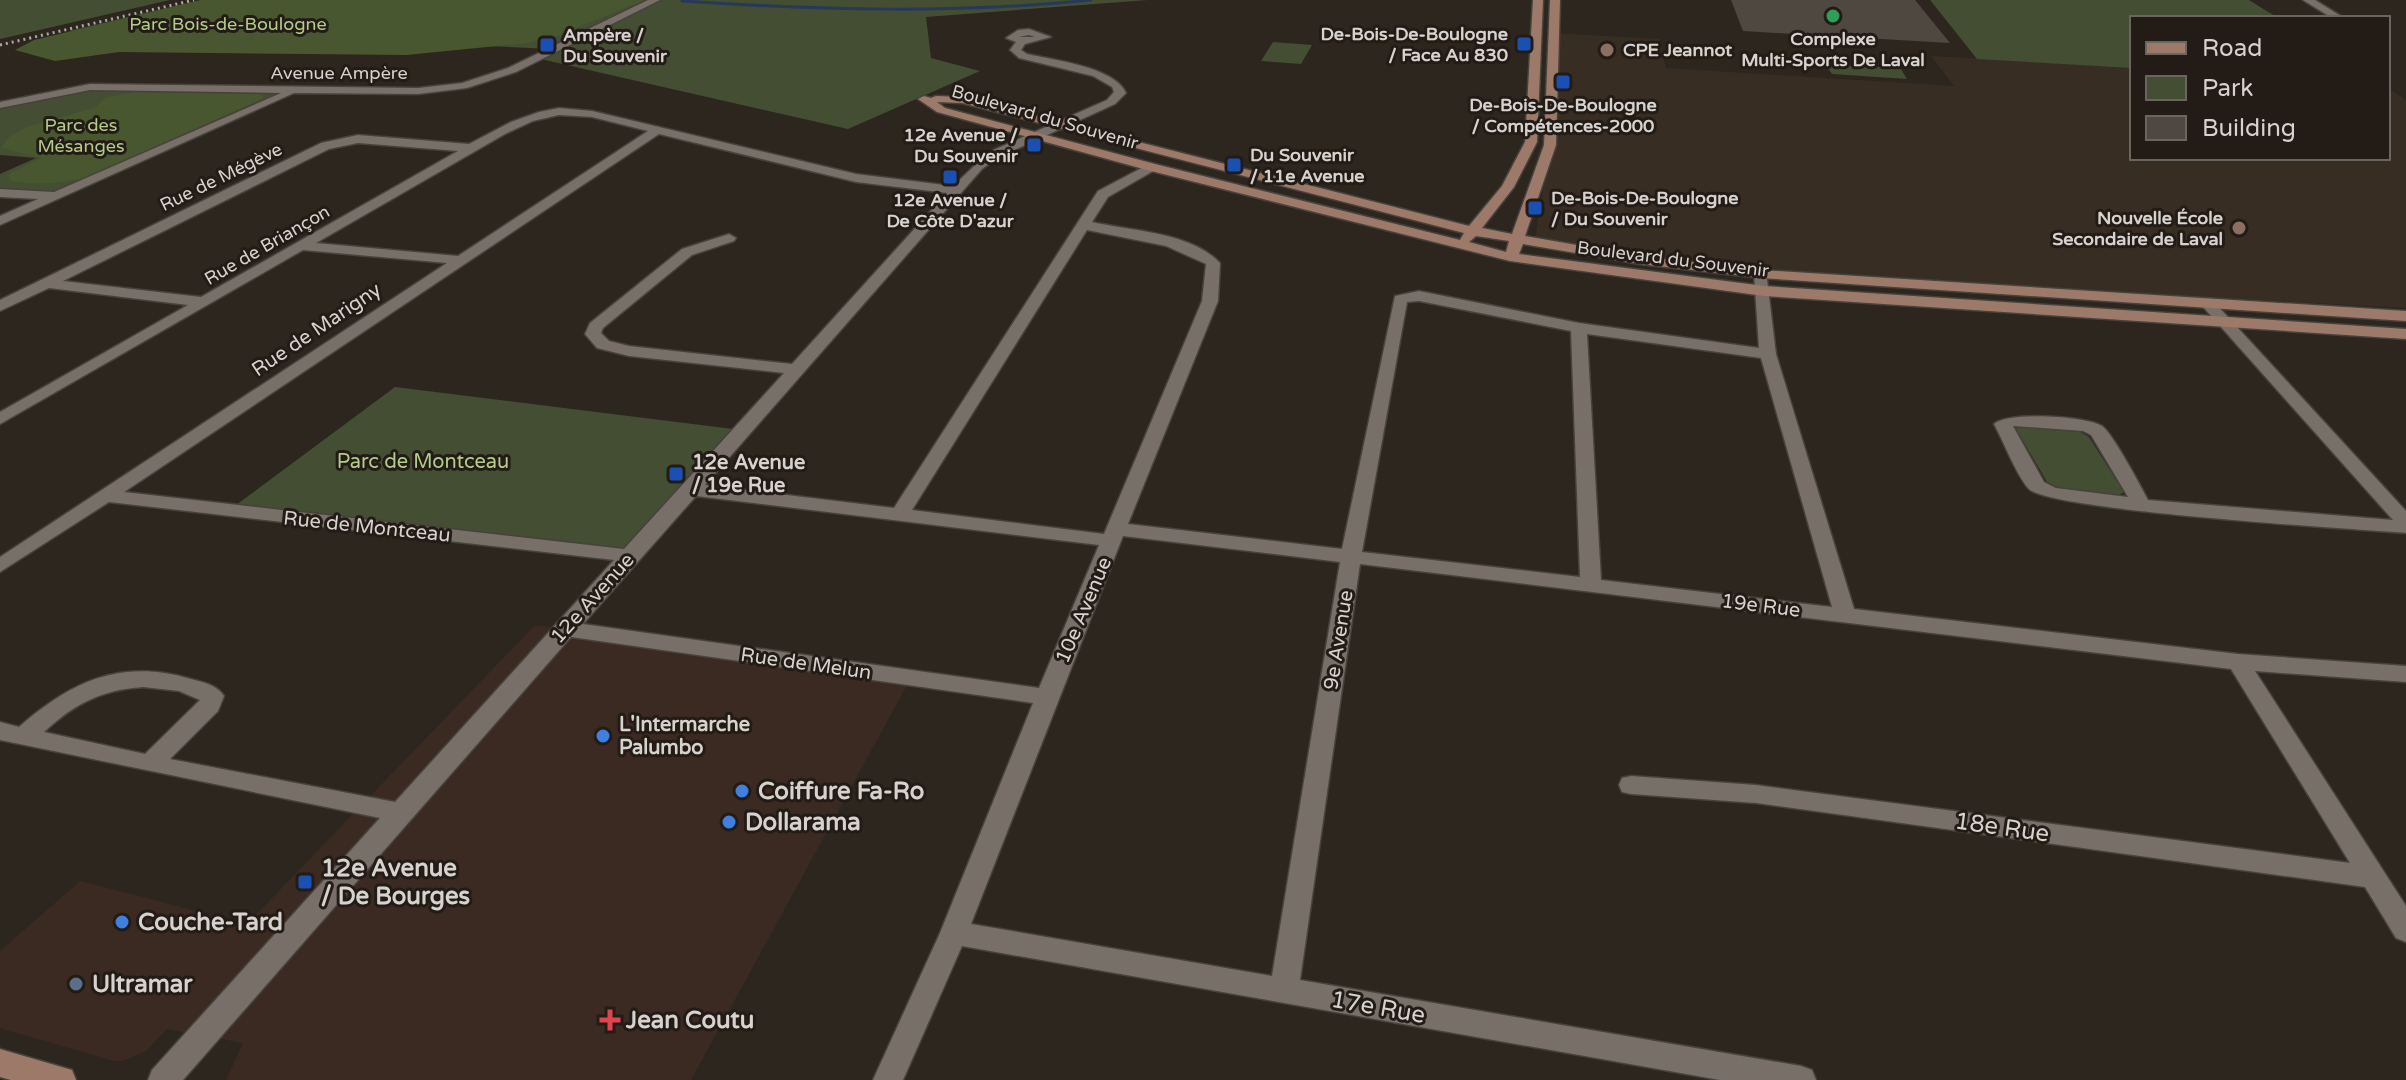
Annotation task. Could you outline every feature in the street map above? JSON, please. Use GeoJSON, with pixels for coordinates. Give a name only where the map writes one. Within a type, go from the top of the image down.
{"type":"FeatureCollection","features":[{"type":"Feature","properties":{"kind":"street","name":"Avenue Ampère"},"geometry":{"type":"LineString","coordinates":[[2,103],[90,87],[418,91],[463,86],[512,70],[655,0]]}},
{"type":"Feature","properties":{"kind":"street"},"geometry":{"type":"LineString","coordinates":[[1459,246],[1508,187],[1531,142],[1538,0]]}},
{"type":"Feature","properties":{"kind":"street"},"geometry":{"type":"LineString","coordinates":[[1510,257],[1550,145],[1555,0]]}},
{"type":"Feature","properties":{"kind":"street"},"geometry":{"type":"LineString","coordinates":[[2308,0],[2336,16]]}},
{"type":"Feature","properties":{"kind":"street","name":"12e Avenue"},"geometry":{"type":"LineString","coordinates":[[163,1080],[955,190],[993,155],[1111,102],[1120,93],[1117,85],[1097,74],[1023,56],[1015,50],[1022,42]]}},
{"type":"Feature","properties":{"kind":"street"},"geometry":{"type":"LineString","coordinates":[[0,221],[295,91]]}},
{"type":"Feature","properties":{"kind":"street","name":"Boulevard du Souvenir"},"geometry":{"type":"LineString","coordinates":[[2406,316],[2210,306],[1761,274],[1517,241],[962,100],[924,99],[941,110],[1151,167],[1510,257],[1764,291],[2406,334]]}},
{"type":"Feature","properties":{"kind":"street","name":"Rue de Briançon"},"geometry":{"type":"LineString","coordinates":[[0,419],[510,128],[556,110],[573,110],[657,130]]}},
{"type":"Feature","properties":{"kind":"street"},"geometry":{"type":"LineString","coordinates":[[657,130],[856,178],[955,190]]}},
{"type":"Feature","properties":{"kind":"street","name":"Rue de Marigny"},"geometry":{"type":"LineString","coordinates":[[0,566],[657,130]]}},
{"type":"Feature","properties":{"kind":"street","name":"Rue de Mégève"},"geometry":{"type":"LineString","coordinates":[[0,306],[325,146],[358,139],[471,148]]}},
{"type":"Feature","properties":{"kind":"street"},"geometry":{"type":"LineString","coordinates":[[899,515],[1103,194],[1151,167]]}},
{"type":"Feature","properties":{"kind":"street"},"geometry":{"type":"LineString","coordinates":[[0,193],[55,197]]}},
{"type":"Feature","properties":{"kind":"street","name":"10e Avenue"},"geometry":{"type":"LineString","coordinates":[[888,1080],[954,933],[1047,697],[1210,301],[1213,263],[1207,256],[1084,225]]}},
{"type":"Feature","properties":{"kind":"street"},"geometry":{"type":"LineString","coordinates":[[729,238],[687,252],[596,326],[593,334],[603,345],[629,351],[795,369]]}},
{"type":"Feature","properties":{"kind":"street"},"geometry":{"type":"LineString","coordinates":[[301,246],[460,260]]}},
{"type":"Feature","properties":{"kind":"street"},"geometry":{"type":"LineString","coordinates":[[1761,274],[1768,354],[1845,615]]}},
{"type":"Feature","properties":{"kind":"street"},"geometry":{"type":"LineString","coordinates":[[46,283],[204,302]]}},
{"type":"Feature","properties":{"kind":"street","name":"9e Avenue"},"geometry":{"type":"LineString","coordinates":[[1284,991],[1351,557],[1400,299],[1408,296],[1579,328]]}},
{"type":"Feature","properties":{"kind":"street"},"geometry":{"type":"LineString","coordinates":[[2210,306],[2406,525]]}},
{"type":"Feature","properties":{"kind":"street"},"geometry":{"type":"LineString","coordinates":[[1591,585],[1579,328],[1768,354]]}},
{"type":"Feature","properties":{"kind":"street"},"geometry":{"type":"LineString","coordinates":[[2142,505],[2098,431],[2086,426],[2027,422],[2003,424],[2037,486],[2052,493],[2142,505],[2406,525]]}},
{"type":"Feature","properties":{"kind":"street","name":"19e Rue"},"geometry":{"type":"LineString","coordinates":[[689,489],[899,515],[1351,557],[2238,662],[2406,674]]}},
{"type":"Feature","properties":{"kind":"street","name":"Rue de Montceau"},"geometry":{"type":"LineString","coordinates":[[105,496],[630,556]]}},
{"type":"Feature","properties":{"kind":"street","name":"Rue de Melun"},"geometry":{"type":"LineString","coordinates":[[565,629],[1047,697]]}},
{"type":"Feature","properties":{"kind":"street"},"geometry":{"type":"LineString","coordinates":[[2238,662],[2406,930]]}},
{"type":"Feature","properties":{"kind":"street"},"geometry":{"type":"LineString","coordinates":[[12,733],[72,696],[121,679],[194,684],[212,696],[210,705],[150,764]]}},
{"type":"Feature","properties":{"kind":"street"},"geometry":{"type":"LineString","coordinates":[[12,733],[150,764],[402,813]]}},
{"type":"Feature","properties":{"kind":"street","name":"18e Rue"},"geometry":{"type":"LineString","coordinates":[[1631,785],[1756,794],[2373,877]]}},
{"type":"Feature","properties":{"kind":"street","name":"17e Rue"},"geometry":{"type":"LineString","coordinates":[[954,933],[1801,1080]]}},
{"type":"Feature","properties":{"kind":"street"},"geometry":{"type":"LineString","coordinates":[[0,1063],[61,1080]]}},
{"type":"Feature","properties":{"kind":"shaded area"},"geometry":{"type":"Polygon","coordinates":[[[1552,33],[1659,39],[1666,68],[1954,86],[1931,56],[2130,67],[2130,160],[2390,160],[2390,89],[2406,100],[2406,308],[2237,299],[2131,300],[1640,260],[1535,239],[1553,129],[1552,33]]]}},
{"type":"Feature","properties":{"kind":"shaded area"},"geometry":{"type":"Polygon","coordinates":[[[535,625],[911,678],[691,1080],[226,1080],[243,1043],[167,1029],[146,1051],[123,1061],[114,1061],[0,1028],[0,951],[80,881],[247,924],[535,625]]]}},
{"type":"Feature","properties":{"kind":"green space"},"geometry":{"type":"Polygon","coordinates":[[[0,0],[170,0],[0,39],[0,0]]]}},
{"type":"Feature","properties":{"kind":"green space"},"geometry":{"type":"Polygon","coordinates":[[[200,0],[1148,0],[926,17],[931,58],[980,71],[848,129],[536,58],[550,49],[448,44],[110,50],[69,31],[200,0]]]}},
{"type":"Feature","properties":{"kind":"green space","name":"Parc Bois-de-Boulogne"},"geometry":{"type":"Polygon","coordinates":[[[203,0],[645,0],[554,37],[529,43],[406,55],[119,52],[55,61],[15,50],[34,40],[203,0]]]}},
{"type":"Feature","properties":{"kind":"green space"},"geometry":{"type":"Polygon","coordinates":[[[1930,0],[2249,0],[2275,16],[2130,16],[2130,68],[1977,59],[1930,0]]]}},
{"type":"Feature","properties":{"kind":"green space"},"geometry":{"type":"Polygon","coordinates":[[[1273,42],[1312,45],[1301,64],[1261,61],[1273,42]]]}},
{"type":"Feature","properties":{"kind":"green space"},"geometry":{"type":"Polygon","coordinates":[[[1825,64],[1897,68],[1907,79],[1832,74],[1825,64]]]}},
{"type":"Feature","properties":{"kind":"green space","name":"Parc des Mésanges"},"geometry":{"type":"Polygon","coordinates":[[[73,89],[295,91],[55,197],[0,193],[0,174],[36,158],[0,155],[0,105],[73,89]]]}},
{"type":"Feature","properties":{"kind":"green space","name":"Parc des Mésanges"},"geometry":{"type":"Polygon","coordinates":[[[134,92],[260,94],[264,98],[88,177],[49,183],[10,181],[9,174],[41,158],[1,148],[9,137],[27,127],[94,108],[107,97],[134,92]]]}},
{"type":"Feature","properties":{"kind":"green space","name":"Parc de Montceau"},"geometry":{"type":"Polygon","coordinates":[[[395,387],[741,430],[630,556],[228,511],[395,387]]]}},
{"type":"Feature","properties":{"kind":"green space"},"geometry":{"type":"Polygon","coordinates":[[[2018,425],[2079,431],[2089,437],[2124,492],[2118,496],[2061,489],[2047,482],[2016,429],[2018,425]]]}},
{"type":"Feature","properties":{"kind":"building","name":"Complexe Multi-Sports De Laval"},"geometry":{"type":"Polygon","coordinates":[[[1731,0],[1915,0],[1950,43],[1743,31],[1731,0]]]}},
{"type":"Feature","properties":{"kind":"waterway"},"geometry":{"type":"LineString","coordinates":[[682,1],[784,7],[938,9],[1091,0]]}},
{"type":"Feature","properties":{"kind":"railway"},"geometry":{"type":"LineString","coordinates":[[0,45],[194,0]]}},
{"type":"Feature","properties":{"kind":"place","name":"Complexe Multi-Sports De Laval"},"geometry":{"type":"Point","coordinates":[1833,16]}},
{"type":"Feature","properties":{"kind":"place","name":"De-Bois-De-Boulogne / Face Au 830"},"geometry":{"type":"Point","coordinates":[1524,44]}},
{"type":"Feature","properties":{"kind":"place","name":"Ampère / Du Souvenir"},"geometry":{"type":"Point","coordinates":[547,45]}},
{"type":"Feature","properties":{"kind":"place","name":"CPE Jeannot"},"geometry":{"type":"Point","coordinates":[1607,50]}},
{"type":"Feature","properties":{"kind":"place","name":"De-Bois-De-Boulogne / Compétences-2000"},"geometry":{"type":"Point","coordinates":[1563,82]}},
{"type":"Feature","properties":{"kind":"place","name":"12e Avenue / Du Souvenir"},"geometry":{"type":"Point","coordinates":[1034,145]}},
{"type":"Feature","properties":{"kind":"place","name":"Du Souvenir / 11e Avenue"},"geometry":{"type":"Point","coordinates":[1234,165]}},
{"type":"Feature","properties":{"kind":"place","name":"12e Avenue / De Côte D'azur"},"geometry":{"type":"Point","coordinates":[950,177]}},
{"type":"Feature","properties":{"kind":"place","name":"De-Bois-De-Boulogne / Du Souvenir"},"geometry":{"type":"Point","coordinates":[1535,208]}},
{"type":"Feature","properties":{"kind":"place","name":"Nouvelle École Secondaire de Laval"},"geometry":{"type":"Point","coordinates":[2239,228]}},
{"type":"Feature","properties":{"kind":"place","name":"12e Avenue / 19e Rue"},"geometry":{"type":"Point","coordinates":[676,474]}},
{"type":"Feature","properties":{"kind":"place","name":"L'Intermarche Palumbo"},"geometry":{"type":"Point","coordinates":[603,736]}},
{"type":"Feature","properties":{"kind":"place","name":"Coiffure Fa-Ro"},"geometry":{"type":"Point","coordinates":[742,791]}},
{"type":"Feature","properties":{"kind":"place","name":"Dollarama"},"geometry":{"type":"Point","coordinates":[729,822]}},
{"type":"Feature","properties":{"kind":"place","name":"12e Avenue / De Bourges"},"geometry":{"type":"Point","coordinates":[305,882]}},
{"type":"Feature","properties":{"kind":"place","name":"Couche-Tard"},"geometry":{"type":"Point","coordinates":[122,922]}},
{"type":"Feature","properties":{"kind":"place","name":"Ultramar"},"geometry":{"type":"Point","coordinates":[76,984]}},
{"type":"Feature","properties":{"kind":"place","name":"Jean Coutu"},"geometry":{"type":"Point","coordinates":[610,1020]}}]}
